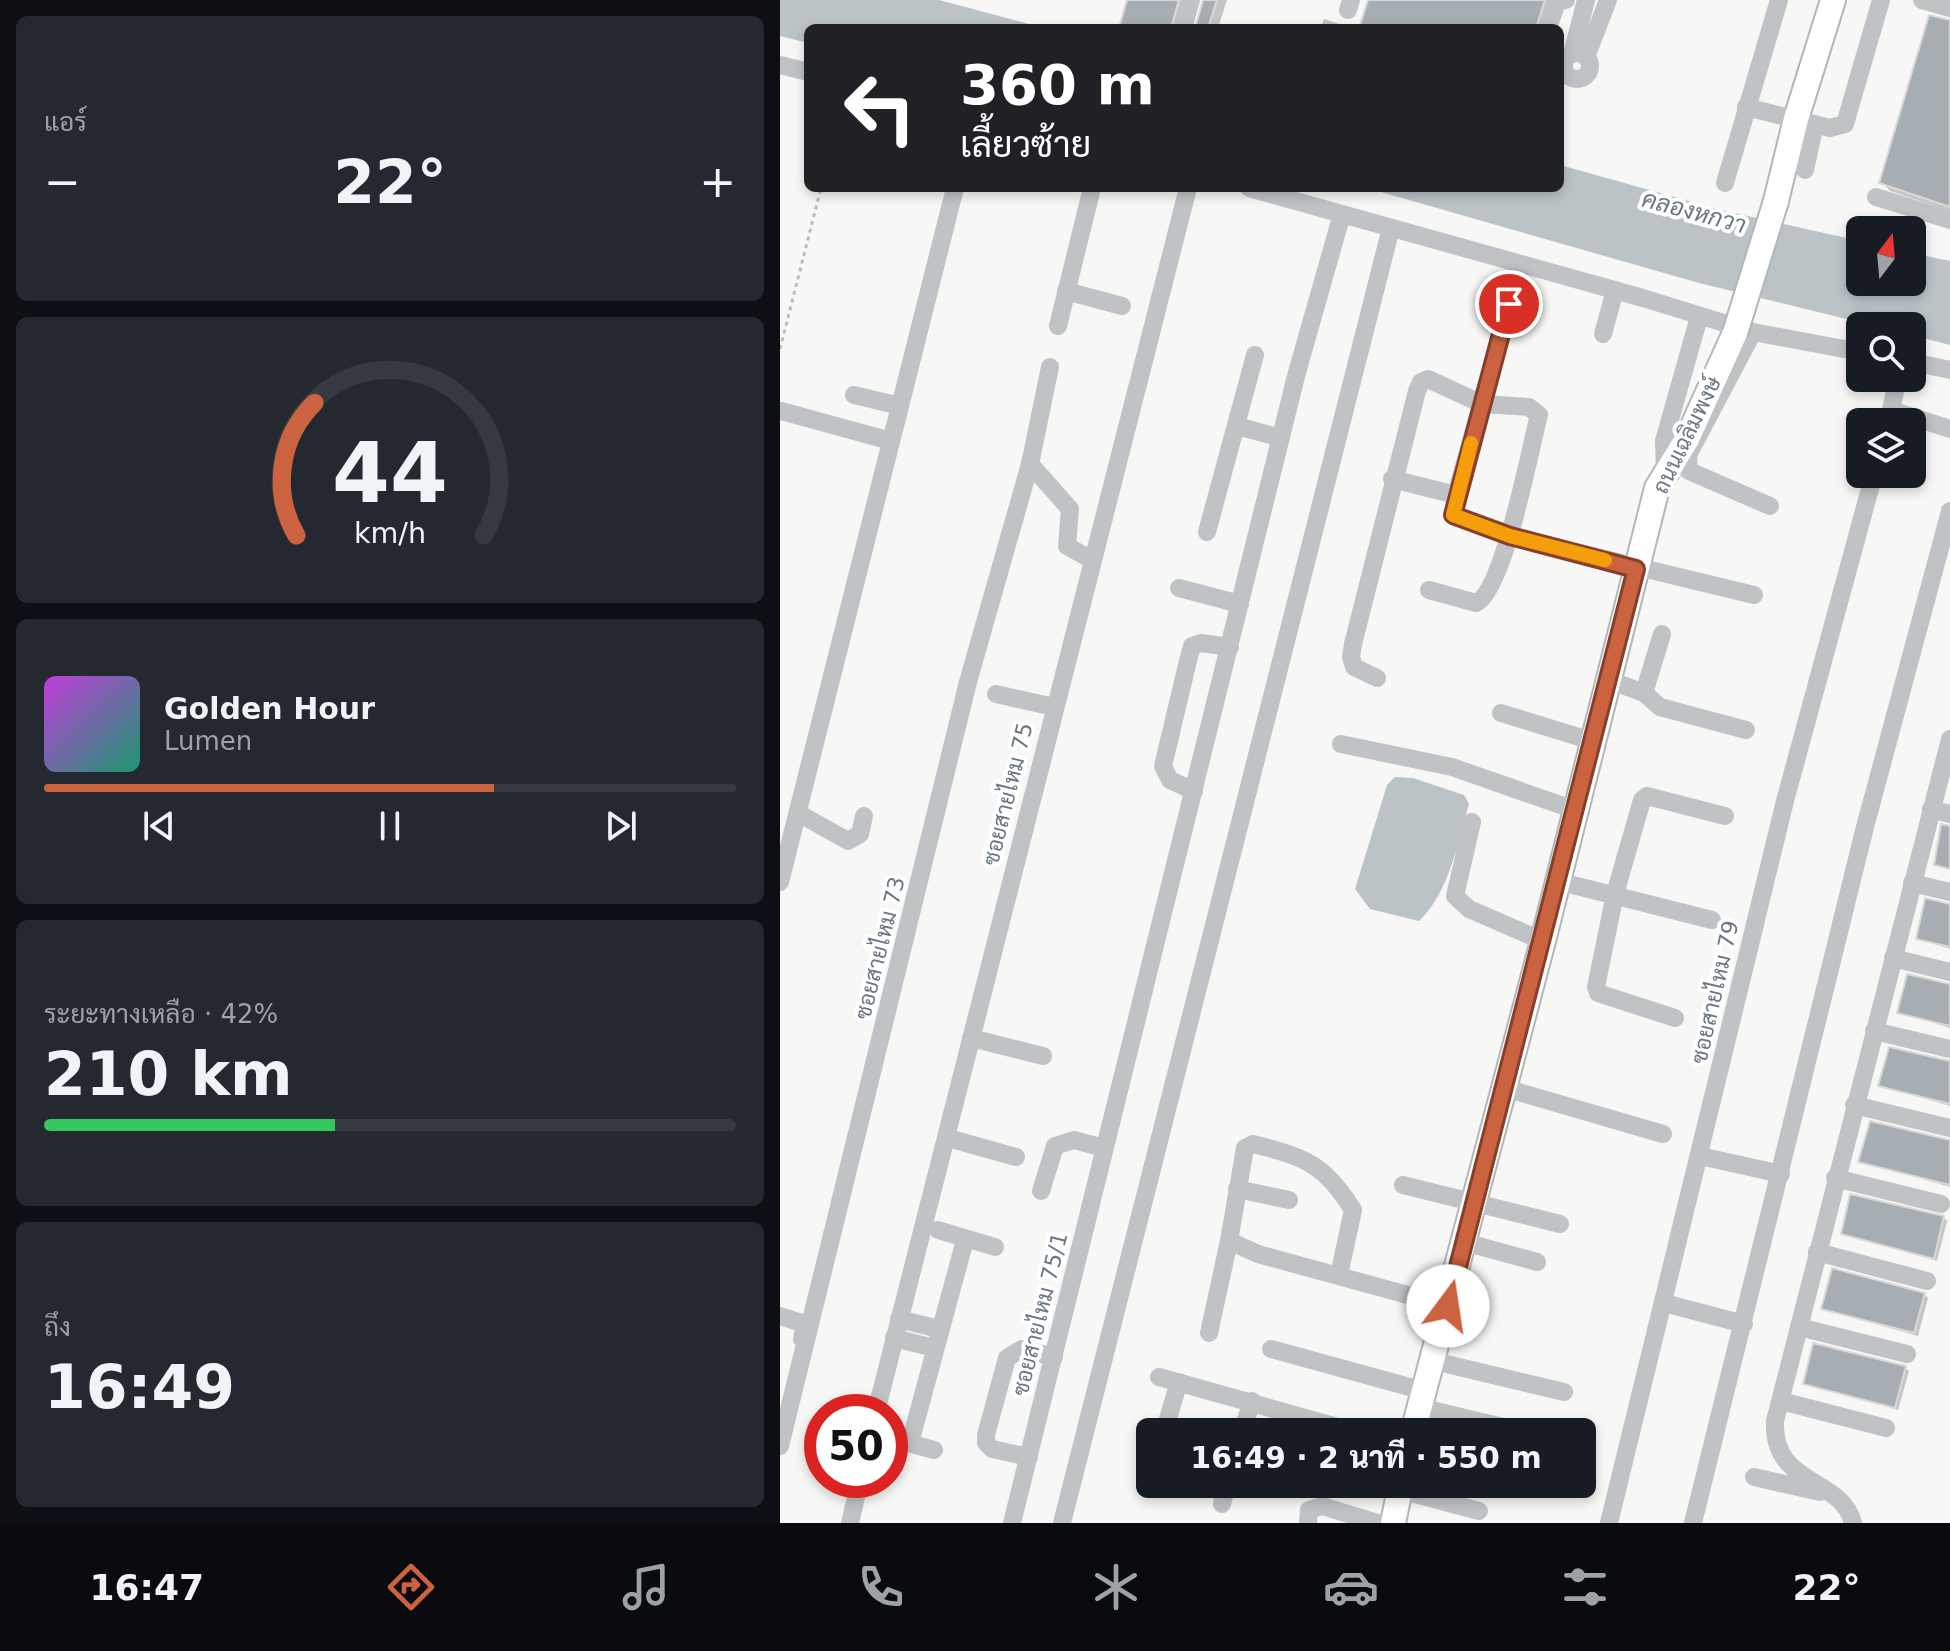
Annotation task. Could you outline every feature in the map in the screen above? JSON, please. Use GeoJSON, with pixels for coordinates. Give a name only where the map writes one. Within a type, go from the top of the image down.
{"type":"FeatureCollection","features":[{"type":"Feature","properties":{"kind":"main road","name":"ถนนเฉลิมพงษ์"},"geometry":{"type":"LineString","coordinates":[[1417,1418],[1661,481],[1744,333],[1776,201],[1805,122],[1833,0]]}},
{"type":"Feature","properties":{"kind":"main road"},"geometry":{"type":"LineString","coordinates":[[1393,1523],[1399,1498]]}},
{"type":"Feature","properties":{"kind":"street"},"geometry":{"type":"LineString","coordinates":[[1184,24],[1191,0]]}},
{"type":"Feature","properties":{"kind":"street"},"geometry":{"type":"LineString","coordinates":[[1549,24],[1557,2],[1576,1],[1579,56],[1608,0]]}},
{"type":"Feature","properties":{"kind":"street"},"geometry":{"type":"LineString","coordinates":[[1725,183],[1779,0]]}},
{"type":"Feature","properties":{"kind":"street"},"geometry":{"type":"LineString","coordinates":[[1746,107],[1830,128],[1845,124],[1881,0]]}},
{"type":"Feature","properties":{"kind":"street"},"geometry":{"type":"LineString","coordinates":[[1922,0],[1950,8]]}},
{"type":"Feature","properties":{"kind":"street"},"geometry":{"type":"LineString","coordinates":[[780,65],[804,71]]}},
{"type":"Feature","properties":{"kind":"street"},"geometry":{"type":"LineString","coordinates":[[1805,122],[1805,170]]}},
{"type":"Feature","properties":{"kind":"street"},"geometry":{"type":"LineString","coordinates":[[780,882],[954,192]]}},
{"type":"Feature","properties":{"kind":"street"},"geometry":{"type":"LineString","coordinates":[[1058,326],[1091,192]]}},
{"type":"Feature","properties":{"kind":"street","name":"ซอยสายไหม 75"},"geometry":{"type":"LineString","coordinates":[[880,1394],[1187,192]]}},
{"type":"Feature","properties":{"kind":"street"},"geometry":{"type":"LineString","coordinates":[[1263,192],[1615,290],[1744,333],[1846,350]]}},
{"type":"Feature","properties":{"kind":"street"},"geometry":{"type":"LineString","coordinates":[[1876,197],[1950,220]]}},
{"type":"Feature","properties":{"kind":"street","name":"ซอยสายไหม 75/1"},"geometry":{"type":"LineString","coordinates":[[1012,1523],[1281,438],[1342,214]]}},
{"type":"Feature","properties":{"kind":"street"},"geometry":{"type":"LineString","coordinates":[[1062,1523],[1391,228]]}},
{"type":"Feature","properties":{"kind":"street"},"geometry":{"type":"LineString","coordinates":[[1603,334],[1615,290]]}},
{"type":"Feature","properties":{"kind":"street"},"geometry":{"type":"LineString","coordinates":[[1066,291],[1122,306]]}},
{"type":"Feature","properties":{"kind":"street"},"geometry":{"type":"LineString","coordinates":[[1509,304],[1453,515],[1510,536],[1636,569],[1754,595]]}},
{"type":"Feature","properties":{"kind":"street"},"geometry":{"type":"LineString","coordinates":[[1699,317],[1664,441],[1661,481],[1672,481],[1688,455],[1744,333]]}},
{"type":"Feature","properties":{"kind":"street"},"geometry":{"type":"LineString","coordinates":[[1207,532],[1255,355]]}},
{"type":"Feature","properties":{"kind":"street"},"geometry":{"type":"LineString","coordinates":[[1926,365],[1950,370]]}},
{"type":"Feature","properties":{"kind":"street","name":"ซอยสายไหม 73"},"geometry":{"type":"LineString","coordinates":[[780,1446],[968,682],[1030,464],[1050,367]]}},
{"type":"Feature","properties":{"kind":"street"},"geometry":{"type":"LineString","coordinates":[[1377,678],[1354,667],[1351,657],[1392,479],[1421,382],[1428,379],[1482,404],[1529,407],[1539,415],[1510,536],[1483,600],[1476,603],[1429,590]]}},
{"type":"Feature","properties":{"kind":"street"},"geometry":{"type":"LineString","coordinates":[[854,395],[900,406]]}},
{"type":"Feature","properties":{"kind":"street"},"geometry":{"type":"LineString","coordinates":[[781,411],[891,441]]}},
{"type":"Feature","properties":{"kind":"street"},"geometry":{"type":"LineString","coordinates":[[1926,424],[1950,429]]}},
{"type":"Feature","properties":{"kind":"street"},"geometry":{"type":"LineString","coordinates":[[1237,426],[1281,438]]}},
{"type":"Feature","properties":{"kind":"street"},"geometry":{"type":"LineString","coordinates":[[1688,455],[1689,471],[1770,506]]}},
{"type":"Feature","properties":{"kind":"street"},"geometry":{"type":"LineString","coordinates":[[1030,464],[1070,509],[1067,546],[1092,560]]}},
{"type":"Feature","properties":{"kind":"street"},"geometry":{"type":"LineString","coordinates":[[1392,479],[1456,495]]}},
{"type":"Feature","properties":{"kind":"street","name":"ซอยสายไหม 79"},"geometry":{"type":"LineString","coordinates":[[1609,1523],[1785,801],[1870,488]]}},
{"type":"Feature","properties":{"kind":"street"},"geometry":{"type":"LineString","coordinates":[[1693,1523],[1865,827],[1950,511]]}},
{"type":"Feature","properties":{"kind":"street"},"geometry":{"type":"LineString","coordinates":[[1179,588],[1240,604]]}},
{"type":"Feature","properties":{"kind":"street"},"geometry":{"type":"LineString","coordinates":[[1644,693],[1662,634]]}},
{"type":"Feature","properties":{"kind":"street"},"geometry":{"type":"LineString","coordinates":[[1194,791],[1170,780],[1163,766],[1188,661],[1192,646],[1201,643],[1230,647]]}},
{"type":"Feature","properties":{"kind":"street"},"geometry":{"type":"LineString","coordinates":[[1609,680],[1644,693],[1660,707],[1746,730]]}},
{"type":"Feature","properties":{"kind":"street"},"geometry":{"type":"LineString","coordinates":[[996,694],[1054,707]]}},
{"type":"Feature","properties":{"kind":"street"},"geometry":{"type":"LineString","coordinates":[[1501,713],[1592,741]]}},
{"type":"Feature","properties":{"kind":"street"},"geometry":{"type":"LineString","coordinates":[[1853,1523],[1850,1511],[1785,1462],[1774,1442],[1781,1401],[1835,1178],[1950,739]]}},
{"type":"Feature","properties":{"kind":"street"},"geometry":{"type":"LineString","coordinates":[[1341,744],[1452,767],[1575,810]]}},
{"type":"Feature","properties":{"kind":"street"},"geometry":{"type":"LineString","coordinates":[[1675,1018],[1598,993],[1596,987],[1615,894],[1647,796],[1725,816]]}},
{"type":"Feature","properties":{"kind":"street"},"geometry":{"type":"LineString","coordinates":[[1931,809],[1950,814]]}},
{"type":"Feature","properties":{"kind":"street"},"geometry":{"type":"LineString","coordinates":[[798,813],[848,841],[860,834],[864,816]]}},
{"type":"Feature","properties":{"kind":"street"},"geometry":{"type":"LineString","coordinates":[[1472,822],[1455,896],[1469,909],[1543,941]]}},
{"type":"Feature","properties":{"kind":"street"},"geometry":{"type":"LineString","coordinates":[[1557,881],[1712,920]]}},
{"type":"Feature","properties":{"kind":"street"},"geometry":{"type":"LineString","coordinates":[[1912,883],[1950,892]]}},
{"type":"Feature","properties":{"kind":"street"},"geometry":{"type":"LineString","coordinates":[[1893,958],[1950,972]]}},
{"type":"Feature","properties":{"kind":"street"},"geometry":{"type":"LineString","coordinates":[[1874,1031],[1950,1049]]}},
{"type":"Feature","properties":{"kind":"street"},"geometry":{"type":"LineString","coordinates":[[971,1038],[1043,1056]]}},
{"type":"Feature","properties":{"kind":"street"},"geometry":{"type":"LineString","coordinates":[[1505,1088],[1663,1134]]}},
{"type":"Feature","properties":{"kind":"street"},"geometry":{"type":"LineString","coordinates":[[1854,1105],[1950,1128]]}},
{"type":"Feature","properties":{"kind":"street"},"geometry":{"type":"LineString","coordinates":[[948,1138],[1016,1157]]}},
{"type":"Feature","properties":{"kind":"street"},"geometry":{"type":"LineString","coordinates":[[1041,1191],[1055,1146],[1074,1140],[1104,1148]]}},
{"type":"Feature","properties":{"kind":"street"},"geometry":{"type":"LineString","coordinates":[[1209,1333],[1245,1148],[1253,1144],[1309,1160],[1353,1210],[1339,1275]]}},
{"type":"Feature","properties":{"kind":"street"},"geometry":{"type":"LineString","coordinates":[[1700,1156],[1781,1174]]}},
{"type":"Feature","properties":{"kind":"street"},"geometry":{"type":"LineString","coordinates":[[1835,1178],[1941,1204]]}},
{"type":"Feature","properties":{"kind":"street"},"geometry":{"type":"LineString","coordinates":[[1403,1185],[1560,1224]]}},
{"type":"Feature","properties":{"kind":"street"},"geometry":{"type":"LineString","coordinates":[[1237,1189],[1289,1200]]}},
{"type":"Feature","properties":{"kind":"street"},"geometry":{"type":"LineString","coordinates":[[938,1230],[995,1247]]}},
{"type":"Feature","properties":{"kind":"street"},"geometry":{"type":"LineString","coordinates":[[934,1450],[910,1443],[965,1240]]}},
{"type":"Feature","properties":{"kind":"street"},"geometry":{"type":"LineString","coordinates":[[1229,1241],[1258,1254],[1448,1306]]}},
{"type":"Feature","properties":{"kind":"street"},"geometry":{"type":"LineString","coordinates":[[1464,1242],[1537,1262]]}},
{"type":"Feature","properties":{"kind":"street"},"geometry":{"type":"LineString","coordinates":[[1817,1252],[1927,1281]]}},
{"type":"Feature","properties":{"kind":"street"},"geometry":{"type":"LineString","coordinates":[[1664,1303],[1744,1324]]}},
{"type":"Feature","properties":{"kind":"street"},"geometry":{"type":"LineString","coordinates":[[780,1316],[808,1327],[780,1427]]}},
{"type":"Feature","properties":{"kind":"street"},"geometry":{"type":"LineString","coordinates":[[899,1319],[939,1329]]}},
{"type":"Feature","properties":{"kind":"street"},"geometry":{"type":"LineString","coordinates":[[1799,1327],[1907,1354]]}},
{"type":"Feature","properties":{"kind":"street"},"geometry":{"type":"LineString","coordinates":[[894,1338],[934,1348]]}},
{"type":"Feature","properties":{"kind":"street"},"geometry":{"type":"LineString","coordinates":[[1029,1457],[992,1449],[986,1443],[986,1435],[1007,1358],[1022,1349],[1054,1357]]}},
{"type":"Feature","properties":{"kind":"street"},"geometry":{"type":"LineString","coordinates":[[1271,1349],[1481,1418]]}},
{"type":"Feature","properties":{"kind":"street"},"geometry":{"type":"LineString","coordinates":[[1434,1361],[1564,1392]]}},
{"type":"Feature","properties":{"kind":"street"},"geometry":{"type":"LineString","coordinates":[[1159,1377],[1308,1418]]}},
{"type":"Feature","properties":{"kind":"street"},"geometry":{"type":"LineString","coordinates":[[1168,1418],[1179,1382]]}},
{"type":"Feature","properties":{"kind":"street"},"geometry":{"type":"LineString","coordinates":[[1247,1418],[1252,1401]]}},
{"type":"Feature","properties":{"kind":"street"},"geometry":{"type":"LineString","coordinates":[[1781,1401],[1886,1428]]}},
{"type":"Feature","properties":{"kind":"street"},"geometry":{"type":"LineString","coordinates":[[1754,1477],[1826,1493]]}},
{"type":"Feature","properties":{"kind":"street"},"geometry":{"type":"LineString","coordinates":[[850,1523],[856,1498]]}},
{"type":"Feature","properties":{"kind":"street"},"geometry":{"type":"LineString","coordinates":[[1222,1504],[1224,1498]]}},
{"type":"Feature","properties":{"kind":"street"},"geometry":{"type":"LineString","coordinates":[[1437,1498],[1479,1511]]}},
{"type":"Feature","properties":{"kind":"street"},"geometry":{"type":"LineString","coordinates":[[1308,1523],[1309,1510],[1322,1506],[1378,1523]]}},
{"type":"Feature","properties":{"kind":"path"},"geometry":{"type":"LineString","coordinates":[[780,349],[820,192]]}},
{"type":"Feature","properties":{"kind":"water"},"geometry":{"type":"Polygon","coordinates":[[[780,0],[939,0],[1029,24],[804,24],[804,42],[780,36],[780,0]]]}},
{"type":"Feature","properties":{"kind":"water","name":"คลองหกวา"},"geometry":{"type":"Polygon","coordinates":[[[1564,166],[1721,210],[1846,238],[1846,296],[1926,296],[1926,256],[1950,261],[1950,345],[1926,339],[1926,312],[1846,312],[1846,319],[1699,283],[1381,192],[1564,192],[1564,166]]]}},
{"type":"Feature","properties":{"kind":"water"},"geometry":{"type":"Polygon","coordinates":[[[1395,777],[1413,778],[1464,795],[1469,804],[1445,882],[1419,921],[1370,909],[1355,889],[1387,785],[1395,777]]]}},
{"type":"Feature","properties":{"kind":"building"},"geometry":{"type":"Polygon","coordinates":[[[1127,0],[1179,0],[1172,24],[1120,24],[1127,0]]]}},
{"type":"Feature","properties":{"kind":"building"},"geometry":{"type":"Polygon","coordinates":[[[1203,0],[1217,0],[1209,24],[1196,24],[1203,0]]]}},
{"type":"Feature","properties":{"kind":"building"},"geometry":{"type":"Polygon","coordinates":[[[1368,0],[1545,0],[1537,24],[1360,24],[1368,0]]]}},
{"type":"Feature","properties":{"kind":"building"},"geometry":{"type":"Polygon","coordinates":[[[1929,15],[1950,20],[1950,207],[1879,183],[1929,15]]]}},
{"type":"Feature","properties":{"kind":"building"},"geometry":{"type":"Polygon","coordinates":[[[1941,824],[1950,826],[1950,869],[1934,865],[1941,824]]]}},
{"type":"Feature","properties":{"kind":"building"},"geometry":{"type":"Polygon","coordinates":[[[1925,898],[1950,904],[1950,947],[1916,939],[1925,898]]]}},
{"type":"Feature","properties":{"kind":"building"},"geometry":{"type":"Polygon","coordinates":[[[1907,974],[1950,984],[1950,1026],[1897,1013],[1907,974]]]}},
{"type":"Feature","properties":{"kind":"building"},"geometry":{"type":"Polygon","coordinates":[[[1889,1047],[1950,1061],[1950,1104],[1878,1086],[1889,1047]]]}},
{"type":"Feature","properties":{"kind":"building"},"geometry":{"type":"Polygon","coordinates":[[[1870,1121],[1950,1140],[1950,1185],[1858,1162],[1870,1121]]]}},
{"type":"Feature","properties":{"kind":"building"},"geometry":{"type":"Polygon","coordinates":[[[1850,1194],[1944,1216],[1934,1259],[1841,1234],[1850,1194]]]}},
{"type":"Feature","properties":{"kind":"building"},"geometry":{"type":"Polygon","coordinates":[[[1832,1268],[1925,1293],[1914,1333],[1821,1309],[1832,1268]]]}},
{"type":"Feature","properties":{"kind":"building"},"geometry":{"type":"Polygon","coordinates":[[[1813,1343],[1906,1366],[1895,1408],[1803,1384],[1813,1343]]]}},
{"type":"Feature","properties":{"kind":"slow traffic"},"geometry":{"type":"LineString","coordinates":[[1471,443],[1453,515],[1510,536],[1605,560]]}},
{"type":"Feature","properties":{"kind":"route"},"geometry":{"type":"LineString","coordinates":[[1448,1306],[1636,569],[1510,536],[1453,515],[1509,304]]}}]}
